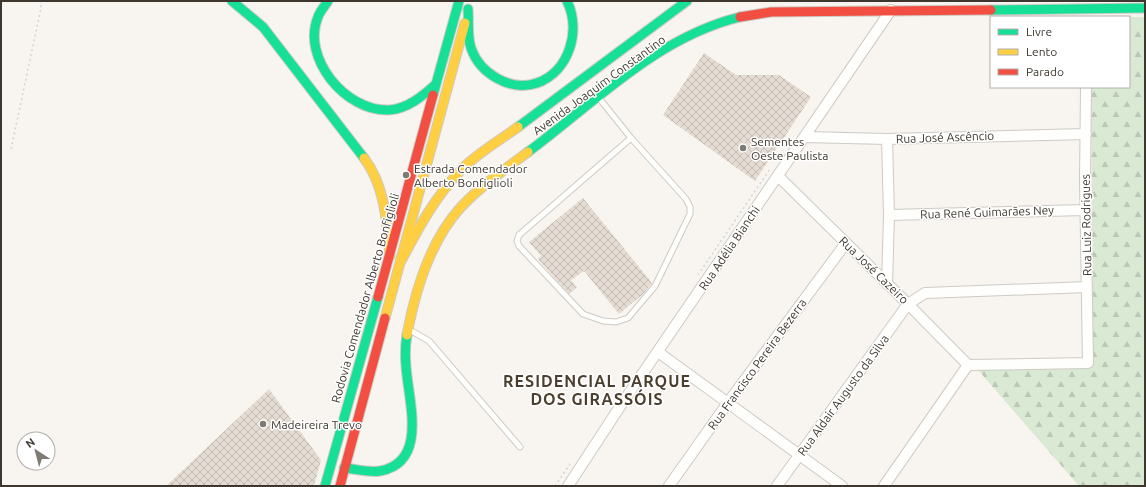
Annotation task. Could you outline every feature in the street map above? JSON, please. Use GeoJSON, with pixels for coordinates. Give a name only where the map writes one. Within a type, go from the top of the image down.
{"type":"FeatureCollection","features":[{"type":"Feature","properties":{"kind":"main road"},"geometry":{"type":"LineString","coordinates":[[232,1],[263,27],[369,165],[380,185],[386,207],[390,256]]}},
{"type":"Feature","properties":{"kind":"main road"},"geometry":{"type":"LineString","coordinates":[[328,1],[318,17],[314,33],[316,48],[328,74],[336,86],[348,96],[360,105],[374,109],[388,110],[407,106],[420,99],[436,84]]}},
{"type":"Feature","properties":{"kind":"main road","name":"Rodovia Comendador Alberto Bonfiglioli"},"geometry":{"type":"LineString","coordinates":[[325,486],[390,256],[459,1]]}},
{"type":"Feature","properties":{"kind":"main road"},"geometry":{"type":"LineString","coordinates":[[469,5],[469,43],[473,55],[482,68],[495,79],[510,84],[529,84],[548,78],[562,62],[570,47],[575,29],[574,16],[568,1]]}},
{"type":"Feature","properties":{"kind":"main road"},"geometry":{"type":"LineString","coordinates":[[400,263],[423,219],[436,199],[462,169],[666,14],[687,1]]}},
{"type":"Feature","properties":{"kind":"main road","name":"Rodovia Comendador Alberto Bonfiglioli"},"geometry":{"type":"LineString","coordinates":[[340,486],[469,5]]}},
{"type":"Feature","properties":{"kind":"main road","name":"Avenida Joaquim Constantino"},"geometry":{"type":"LineString","coordinates":[[344,468],[380,471],[391,469],[402,461],[410,448],[413,432],[405,369],[407,328],[435,246],[462,207],[490,182],[599,97],[660,53],[692,34],[740,15],[771,12],[891,10],[1087,13],[1145,8]]}},
{"type":"Feature","properties":{"kind":"street","name":"Rua Adélia Bianchi"},"geometry":{"type":"LineString","coordinates":[[568,486],[891,10]]}},
{"type":"Feature","properties":{"kind":"street","name":"Rua Luiz Rodrigues"},"geometry":{"type":"LineString","coordinates":[[968,365],[1088,363],[1086,88]]}},
{"type":"Feature","properties":{"kind":"street","name":"Rua José Ascêncio"},"geometry":{"type":"LineString","coordinates":[[805,137],[887,139],[1086,134]]}},
{"type":"Feature","properties":{"kind":"street"},"geometry":{"type":"LineString","coordinates":[[887,139],[889,215],[887,284]]}},
{"type":"Feature","properties":{"kind":"street","name":"Rua José Cazeiro"},"geometry":{"type":"LineString","coordinates":[[778,176],[968,365]]}},
{"type":"Feature","properties":{"kind":"street","name":"Rua René Guimarães Ney"},"geometry":{"type":"LineString","coordinates":[[889,215],[1086,210]]}},
{"type":"Feature","properties":{"kind":"street","name":"Rua Francisco Pereira Bezerra"},"geometry":{"type":"LineString","coordinates":[[669,486],[727,404],[846,243]]}},
{"type":"Feature","properties":{"kind":"street"},"geometry":{"type":"LineString","coordinates":[[908,304],[926,293],[1087,287]]}},
{"type":"Feature","properties":{"kind":"street","name":"Rua Aldair Augusto da Silva"},"geometry":{"type":"LineString","coordinates":[[777,486],[908,304]]}},
{"type":"Feature","properties":{"kind":"street"},"geometry":{"type":"LineString","coordinates":[[658,352],[727,404],[842,486]]}},
{"type":"Feature","properties":{"kind":"street"},"geometry":{"type":"LineString","coordinates":[[884,486],[968,365]]}},
{"type":"Feature","properties":{"kind":"lane"},"geometry":{"type":"LineString","coordinates":[[599,97],[632,138],[686,199],[690,207],[690,214],[655,286],[628,318],[616,322],[603,321],[583,314],[519,246],[517,241],[519,235],[632,138]]}},
{"type":"Feature","properties":{"kind":"lane"},"geometry":{"type":"LineString","coordinates":[[407,328],[429,341],[520,447]]}},
{"type":"Feature","properties":{"kind":"path"},"geometry":{"type":"LineString","coordinates":[[11,149],[42,8],[41,1]]}},
{"type":"Feature","properties":{"kind":"green space"},"geometry":{"type":"Polygon","coordinates":[[[1130,17],[1145,17],[1145,486],[1079,486],[978,370],[1093,367],[1091,88],[1130,88],[1130,17]]]}},
{"type":"Feature","properties":{"kind":"building","name":"Sementes Oeste Paulista"},"geometry":{"type":"Polygon","coordinates":[[[704,53],[736,75],[779,75],[811,97],[755,181],[663,115],[704,53]]]}},
{"type":"Feature","properties":{"kind":"building"},"geometry":{"type":"Polygon","coordinates":[[[583,198],[652,283],[642,295],[619,314],[584,271],[571,280],[577,287],[569,294],[538,259],[541,256],[529,242],[583,198]]]}},
{"type":"Feature","properties":{"kind":"building","name":"Madeireira Trevo"},"geometry":{"type":"Polygon","coordinates":[[[269,389],[321,460],[314,486],[166,486],[269,389]]]}},
{"type":"Feature","properties":{"kind":"traffic: fast"},"geometry":{"type":"LineString","coordinates":[[232,1],[263,27],[364,158]]}},
{"type":"Feature","properties":{"kind":"traffic: fast"},"geometry":{"type":"LineString","coordinates":[[328,1],[318,17],[314,33],[316,49],[322,65],[331,80],[343,92],[357,102],[373,108],[389,110],[408,104],[420,97],[436,84]]}},
{"type":"Feature","properties":{"kind":"traffic: fast"},"geometry":{"type":"LineString","coordinates":[[433,95],[459,1]]}},
{"type":"Feature","properties":{"kind":"traffic: fast"},"geometry":{"type":"LineString","coordinates":[[468,9],[471,48],[481,66],[498,79],[507,83],[527,85],[537,83],[548,77],[558,69],[565,59],[570,48],[573,24],[567,1]]}},
{"type":"Feature","properties":{"kind":"traffic: fast"},"geometry":{"type":"LineString","coordinates":[[518,127],[687,1]]}},
{"type":"Feature","properties":{"kind":"traffic: fast"},"geometry":{"type":"LineString","coordinates":[[991,10],[1145,8]]}},
{"type":"Feature","properties":{"kind":"traffic: fast"},"geometry":{"type":"LineString","coordinates":[[528,152],[602,93],[654,56],[681,40],[710,27],[740,17]]}},
{"type":"Feature","properties":{"kind":"traffic: fast"},"geometry":{"type":"LineString","coordinates":[[325,486],[378,297]]}},
{"type":"Feature","properties":{"kind":"traffic: fast"},"geometry":{"type":"LineString","coordinates":[[344,468],[380,471],[395,465],[405,456],[410,443],[412,428],[412,412],[405,358],[407,335]]}},
{"type":"Feature","properties":{"kind":"traffic: slow"},"geometry":{"type":"LineString","coordinates":[[385,318],[465,23]]}},
{"type":"Feature","properties":{"kind":"traffic: slow"},"geometry":{"type":"LineString","coordinates":[[400,263],[427,214],[451,181],[474,158],[518,127]]}},
{"type":"Feature","properties":{"kind":"traffic: slow"},"geometry":{"type":"LineString","coordinates":[[407,335],[414,301],[425,267],[432,251],[450,220],[461,207],[493,178],[528,152]]}},
{"type":"Feature","properties":{"kind":"traffic: slow"},"geometry":{"type":"LineString","coordinates":[[364,158],[371,169],[381,192],[386,217],[390,256]]}},
{"type":"Feature","properties":{"kind":"traffic: jam"},"geometry":{"type":"LineString","coordinates":[[740,17],[771,12],[991,10]]}},
{"type":"Feature","properties":{"kind":"traffic: jam"},"geometry":{"type":"LineString","coordinates":[[378,297],[433,95]]}},
{"type":"Feature","properties":{"kind":"traffic: jam"},"geometry":{"type":"LineString","coordinates":[[340,486],[385,318]]}},
{"type":"Feature","properties":{"kind":"place","name":"Sementes Oeste Paulista"},"geometry":{"type":"Point","coordinates":[743,148]}},
{"type":"Feature","properties":{"kind":"place","name":"Estrada Comendador Alberto Bonfiglioli"},"geometry":{"type":"Point","coordinates":[406,175]}},
{"type":"Feature","properties":{"kind":"place","name":"Madeireira Trevo"},"geometry":{"type":"Point","coordinates":[263,424]}},
{"type":"Feature","properties":{"kind":"district","name":"RESIDENCIAL PARQUE DOS GIRASSÓIS"},"geometry":{"type":"Point","coordinates":[597,390]}}]}
